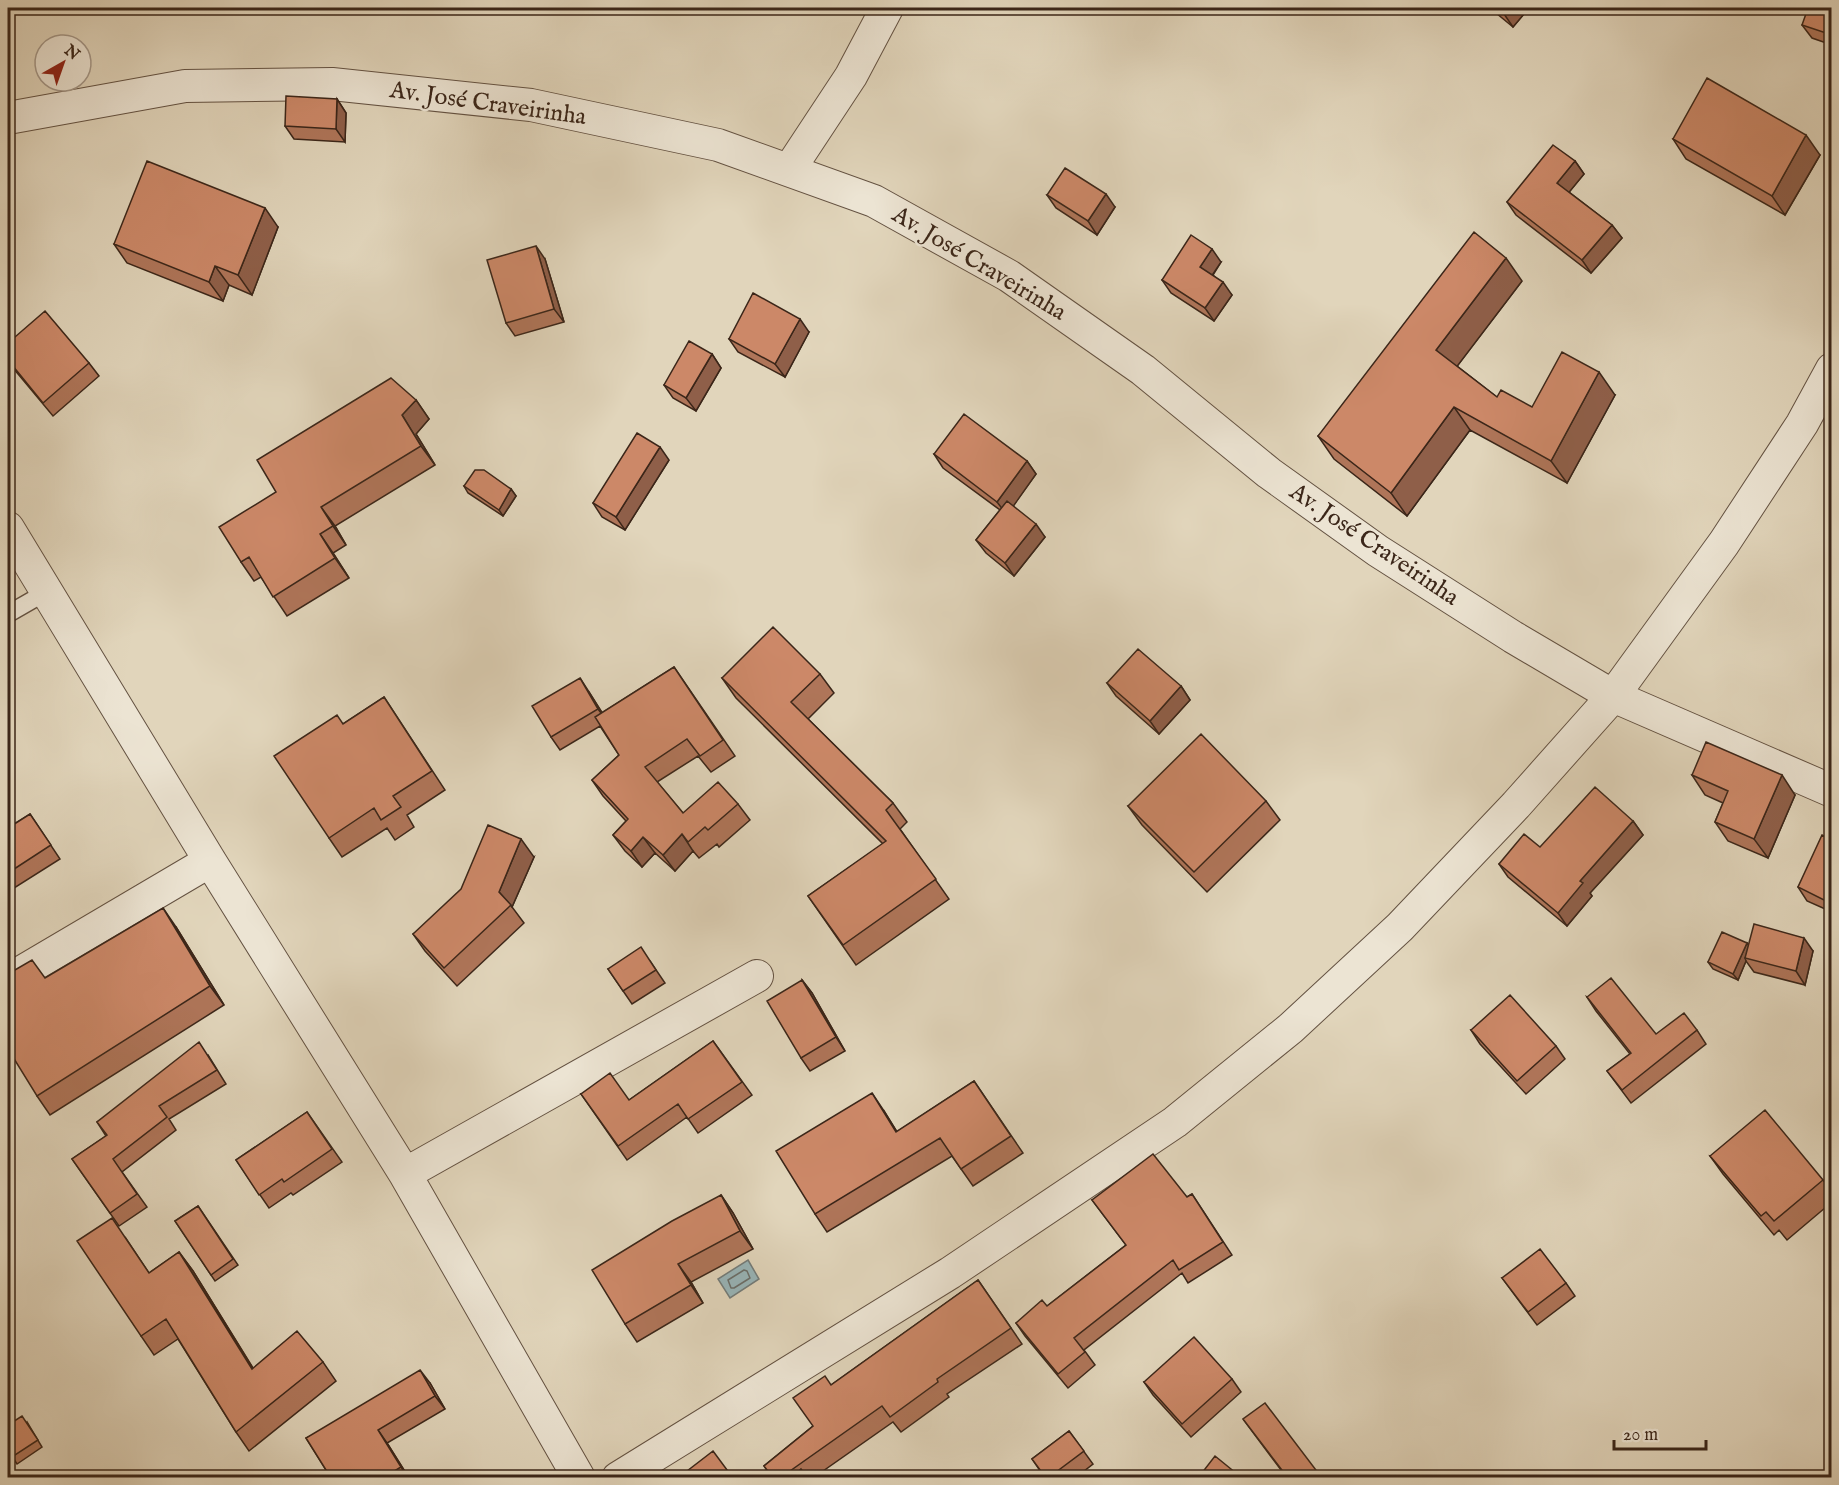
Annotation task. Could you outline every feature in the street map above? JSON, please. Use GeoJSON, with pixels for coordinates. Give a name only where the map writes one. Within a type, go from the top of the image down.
{"type":"FeatureCollection","features":[{"type":"Feature","properties":{"kind":"street"},"geometry":{"type":"LineString","coordinates":[[789,170],[851,76],[886,8]]}},
{"type":"Feature","properties":{"kind":"street","name":"Av. José Craveirinha"},"geometry":{"type":"LineString","coordinates":[[8,118],[185,86],[332,84],[531,105],[718,145],[874,201],[1009,276],[1143,370],[1269,473],[1378,551],[1513,637],[1613,696],[1832,791]]}},
{"type":"Feature","properties":{"kind":"street"},"geometry":{"type":"LineString","coordinates":[[618,1478],[950,1273],[1175,1122],[1291,1028],[1400,927],[1516,805],[1613,696],[1724,543],[1802,424],[1832,369]]}},
{"type":"Feature","properties":{"kind":"street"},"geometry":{"type":"LineString","coordinates":[[8,528],[210,861],[405,1174],[579,1478]]}},
{"type":"Feature","properties":{"kind":"street"},"geometry":{"type":"LineString","coordinates":[[8,980],[210,861]]}},
{"type":"Feature","properties":{"kind":"street"},"geometry":{"type":"LineString","coordinates":[[405,1174],[757,976]]}},
{"type":"Feature","properties":{"kind":"lane"},"geometry":{"type":"LineString","coordinates":[[8,615],[48,591]]}},
{"type":"Feature","properties":{"kind":"water"},"geometry":{"type":"Polygon","coordinates":[[[748,1260],[759,1279],[730,1298],[718,1279],[748,1260]]]}},
{"type":"Feature","properties":{"kind":"building"},"geometry":{"type":"Polygon","coordinates":[[[1496,8],[1509,8],[1504,14],[1496,8]]]}},
{"type":"Feature","properties":{"kind":"building"},"geometry":{"type":"Polygon","coordinates":[[[1808,8],[1832,8],[1832,35],[1802,25],[1808,8]]]}},
{"type":"Feature","properties":{"kind":"building"},"geometry":{"type":"Polygon","coordinates":[[[1707,78],[1806,135],[1772,196],[1673,139],[1707,78]]]}},
{"type":"Feature","properties":{"kind":"building"},"geometry":{"type":"Polygon","coordinates":[[[286,96],[337,99],[336,129],[285,126],[286,96]]]}},
{"type":"Feature","properties":{"kind":"building"},"geometry":{"type":"Polygon","coordinates":[[[1553,145],[1575,161],[1557,183],[1612,225],[1582,260],[1507,202],[1553,145]]]}},
{"type":"Feature","properties":{"kind":"building"},"geometry":{"type":"Polygon","coordinates":[[[147,161],[265,208],[238,275],[215,266],[209,282],[114,244],[147,161]]]}},
{"type":"Feature","properties":{"kind":"building"},"geometry":{"type":"Polygon","coordinates":[[[1065,168],[1106,194],[1088,221],[1047,195],[1065,168]]]}},
{"type":"Feature","properties":{"kind":"building"},"geometry":{"type":"Polygon","coordinates":[[[1474,232],[1506,258],[1436,350],[1497,397],[1501,390],[1532,407],[1562,352],[1599,372],[1551,461],[1454,407],[1391,493],[1318,436],[1474,232]]]}},
{"type":"Feature","properties":{"kind":"building"},"geometry":{"type":"Polygon","coordinates":[[[1191,235],[1212,249],[1200,267],[1223,282],[1205,308],[1162,280],[1191,235]]]}},
{"type":"Feature","properties":{"kind":"building"},"geometry":{"type":"Polygon","coordinates":[[[536,246],[554,309],[506,323],[487,260],[536,246]]]}},
{"type":"Feature","properties":{"kind":"building"},"geometry":{"type":"Polygon","coordinates":[[[753,293],[800,319],[775,364],[729,339],[753,293]]]}},
{"type":"Feature","properties":{"kind":"building"},"geometry":{"type":"Polygon","coordinates":[[[45,311],[89,363],[43,403],[8,360],[8,343],[45,311]]]}},
{"type":"Feature","properties":{"kind":"building"},"geometry":{"type":"Polygon","coordinates":[[[689,341],[712,354],[686,398],[664,385],[689,341]]]}},
{"type":"Feature","properties":{"kind":"building"},"geometry":{"type":"Polygon","coordinates":[[[391,378],[416,400],[402,415],[421,446],[321,507],[333,526],[320,534],[335,558],[273,597],[249,557],[241,562],[219,527],[276,492],[257,460],[391,378]]]}},
{"type":"Feature","properties":{"kind":"building"},"geometry":{"type":"Polygon","coordinates":[[[964,414],[1027,461],[997,502],[934,454],[964,414]]]}},
{"type":"Feature","properties":{"kind":"building"},"geometry":{"type":"Polygon","coordinates":[[[637,433],[660,447],[616,517],[593,503],[637,433]]]}},
{"type":"Feature","properties":{"kind":"building"},"geometry":{"type":"Polygon","coordinates":[[[475,470],[484,470],[511,489],[499,510],[464,486],[475,470]]]}},
{"type":"Feature","properties":{"kind":"building"},"geometry":{"type":"Polygon","coordinates":[[[1007,501],[1036,524],[1005,563],[976,540],[1007,501]]]}},
{"type":"Feature","properties":{"kind":"building"},"geometry":{"type":"Polygon","coordinates":[[[773,627],[820,674],[791,702],[893,803],[886,810],[936,879],[843,945],[808,896],[886,841],[722,678],[773,627]]]}},
{"type":"Feature","properties":{"kind":"building"},"geometry":{"type":"Polygon","coordinates":[[[1138,649],[1181,686],[1150,721],[1107,683],[1138,649]]]}},
{"type":"Feature","properties":{"kind":"building"},"geometry":{"type":"Polygon","coordinates":[[[674,667],[723,740],[700,756],[687,739],[645,767],[683,813],[718,782],[738,804],[708,830],[705,827],[688,842],[682,834],[663,855],[643,837],[631,851],[613,835],[628,819],[592,780],[619,755],[595,717],[674,667]]]}},
{"type":"Feature","properties":{"kind":"building"},"geometry":{"type":"Polygon","coordinates":[[[580,678],[598,709],[551,737],[532,706],[580,678]]]}},
{"type":"Feature","properties":{"kind":"building"},"geometry":{"type":"Polygon","coordinates":[[[384,697],[432,771],[393,796],[401,807],[381,820],[374,808],[329,838],[274,756],[337,715],[343,724],[384,697]]]}},
{"type":"Feature","properties":{"kind":"building"},"geometry":{"type":"Polygon","coordinates":[[[1201,734],[1266,801],[1194,872],[1128,806],[1201,734]]]}},
{"type":"Feature","properties":{"kind":"building"},"geometry":{"type":"Polygon","coordinates":[[[1706,742],[1782,775],[1754,839],[1715,822],[1728,791],[1692,775],[1706,742]]]}},
{"type":"Feature","properties":{"kind":"building"},"geometry":{"type":"Polygon","coordinates":[[[1595,787],[1633,821],[1580,881],[1583,883],[1558,913],[1499,864],[1524,834],[1540,847],[1595,787]]]}},
{"type":"Feature","properties":{"kind":"building"},"geometry":{"type":"Polygon","coordinates":[[[30,814],[51,845],[8,873],[8,828],[30,814]]]}},
{"type":"Feature","properties":{"kind":"building"},"geometry":{"type":"Polygon","coordinates":[[[488,825],[521,839],[499,892],[511,905],[444,968],[413,934],[461,889],[488,825]]]}},
{"type":"Feature","properties":{"kind":"building"},"geometry":{"type":"Polygon","coordinates":[[[1822,835],[1832,840],[1832,904],[1798,887],[1822,835]]]}},
{"type":"Feature","properties":{"kind":"building"},"geometry":{"type":"Polygon","coordinates":[[[163,908],[210,986],[37,1096],[8,1049],[8,974],[32,960],[45,978],[163,908]]]}},
{"type":"Feature","properties":{"kind":"building"},"geometry":{"type":"Polygon","coordinates":[[[1754,924],[1804,938],[1796,971],[1745,958],[1754,924]]]}},
{"type":"Feature","properties":{"kind":"building"},"geometry":{"type":"Polygon","coordinates":[[[1722,932],[1747,943],[1733,974],[1708,962],[1722,932]]]}},
{"type":"Feature","properties":{"kind":"building"},"geometry":{"type":"Polygon","coordinates":[[[641,947],[656,970],[623,991],[608,969],[641,947]]]}},
{"type":"Feature","properties":{"kind":"building"},"geometry":{"type":"Polygon","coordinates":[[[1611,978],[1656,1034],[1684,1013],[1697,1030],[1622,1090],[1607,1071],[1631,1053],[1587,997],[1611,978]]]}},
{"type":"Feature","properties":{"kind":"building"},"geometry":{"type":"Polygon","coordinates":[[[802,980],[836,1037],[801,1058],[767,1001],[802,980]]]}},
{"type":"Feature","properties":{"kind":"building"},"geometry":{"type":"Polygon","coordinates":[[[1510,995],[1556,1046],[1517,1081],[1471,1030],[1510,995]]]}},
{"type":"Feature","properties":{"kind":"building"},"geometry":{"type":"Polygon","coordinates":[[[713,1041],[742,1082],[688,1119],[678,1104],[618,1146],[581,1094],[610,1073],[629,1100],[713,1041]]]}},
{"type":"Feature","properties":{"kind":"building"},"geometry":{"type":"Polygon","coordinates":[[[199,1042],[217,1070],[159,1106],[167,1117],[113,1159],[137,1194],[110,1213],[72,1159],[107,1135],[97,1122],[199,1042]]]}},
{"type":"Feature","properties":{"kind":"building"},"geometry":{"type":"Polygon","coordinates":[[[974,1081],[1011,1136],[961,1169],[940,1138],[815,1214],[776,1151],[872,1093],[896,1132],[974,1081]]]}},
{"type":"Feature","properties":{"kind":"building"},"geometry":{"type":"Polygon","coordinates":[[[1765,1110],[1823,1180],[1774,1221],[1766,1212],[1761,1216],[1710,1156],[1765,1110]]]}},
{"type":"Feature","properties":{"kind":"building"},"geometry":{"type":"Polygon","coordinates":[[[307,1112],[332,1149],[284,1182],[282,1179],[259,1195],[236,1160],[307,1112]]]}},
{"type":"Feature","properties":{"kind":"building"},"geometry":{"type":"Polygon","coordinates":[[[1153,1154],[1187,1197],[1192,1194],[1223,1242],[1179,1270],[1173,1260],[1074,1338],[1085,1352],[1058,1374],[1016,1323],[1042,1300],[1047,1306],[1126,1245],[1092,1200],[1153,1154]]]}},
{"type":"Feature","properties":{"kind":"building"},"geometry":{"type":"Polygon","coordinates":[[[721,1195],[740,1231],[678,1264],[691,1285],[625,1324],[592,1270],[672,1221],[721,1195]]]}},
{"type":"Feature","properties":{"kind":"building"},"geometry":{"type":"Polygon","coordinates":[[[198,1206],[233,1259],[211,1275],[175,1221],[198,1206]]]}},
{"type":"Feature","properties":{"kind":"building"},"geometry":{"type":"Polygon","coordinates":[[[112,1218],[149,1273],[179,1252],[252,1369],[297,1331],[323,1362],[236,1432],[166,1319],[141,1336],[77,1241],[112,1218]]]}},
{"type":"Feature","properties":{"kind":"building"},"geometry":{"type":"Polygon","coordinates":[[[1540,1249],[1566,1283],[1528,1312],[1502,1278],[1540,1249]]]}},
{"type":"Feature","properties":{"kind":"building"},"geometry":{"type":"Polygon","coordinates":[[[978,1280],[1011,1328],[937,1379],[938,1382],[890,1417],[882,1406],[780,1478],[773,1478],[764,1466],[813,1426],[793,1398],[825,1376],[831,1385],[978,1280]]]}},
{"type":"Feature","properties":{"kind":"building"},"geometry":{"type":"Polygon","coordinates":[[[1194,1337],[1232,1379],[1182,1424],[1144,1382],[1194,1337]]]}},
{"type":"Feature","properties":{"kind":"building"},"geometry":{"type":"Polygon","coordinates":[[[420,1370],[435,1396],[378,1430],[401,1467],[383,1478],[331,1478],[306,1438],[420,1370]]]}},
{"type":"Feature","properties":{"kind":"building"},"geometry":{"type":"Polygon","coordinates":[[[1265,1403],[1322,1478],[1288,1478],[1243,1419],[1265,1403]]]}},
{"type":"Feature","properties":{"kind":"building"},"geometry":{"type":"Polygon","coordinates":[[[22,1416],[38,1440],[12,1457],[8,1450],[8,1425],[22,1416]]]}},
{"type":"Feature","properties":{"kind":"building"},"geometry":{"type":"Polygon","coordinates":[[[1069,1431],[1084,1451],[1046,1478],[1032,1459],[1069,1431]]]}},
{"type":"Feature","properties":{"kind":"building"},"geometry":{"type":"Polygon","coordinates":[[[713,1451],[733,1478],[678,1478],[713,1451]]]}},
{"type":"Feature","properties":{"kind":"building"},"geometry":{"type":"Polygon","coordinates":[[[1215,1456],[1242,1478],[1198,1478],[1215,1456]]]}},
{"type":"Feature","properties":{"kind":"building"},"geometry":{"type":"Polygon","coordinates":[[[801,1469],[808,1478],[792,1478],[801,1469]]]}}]}
